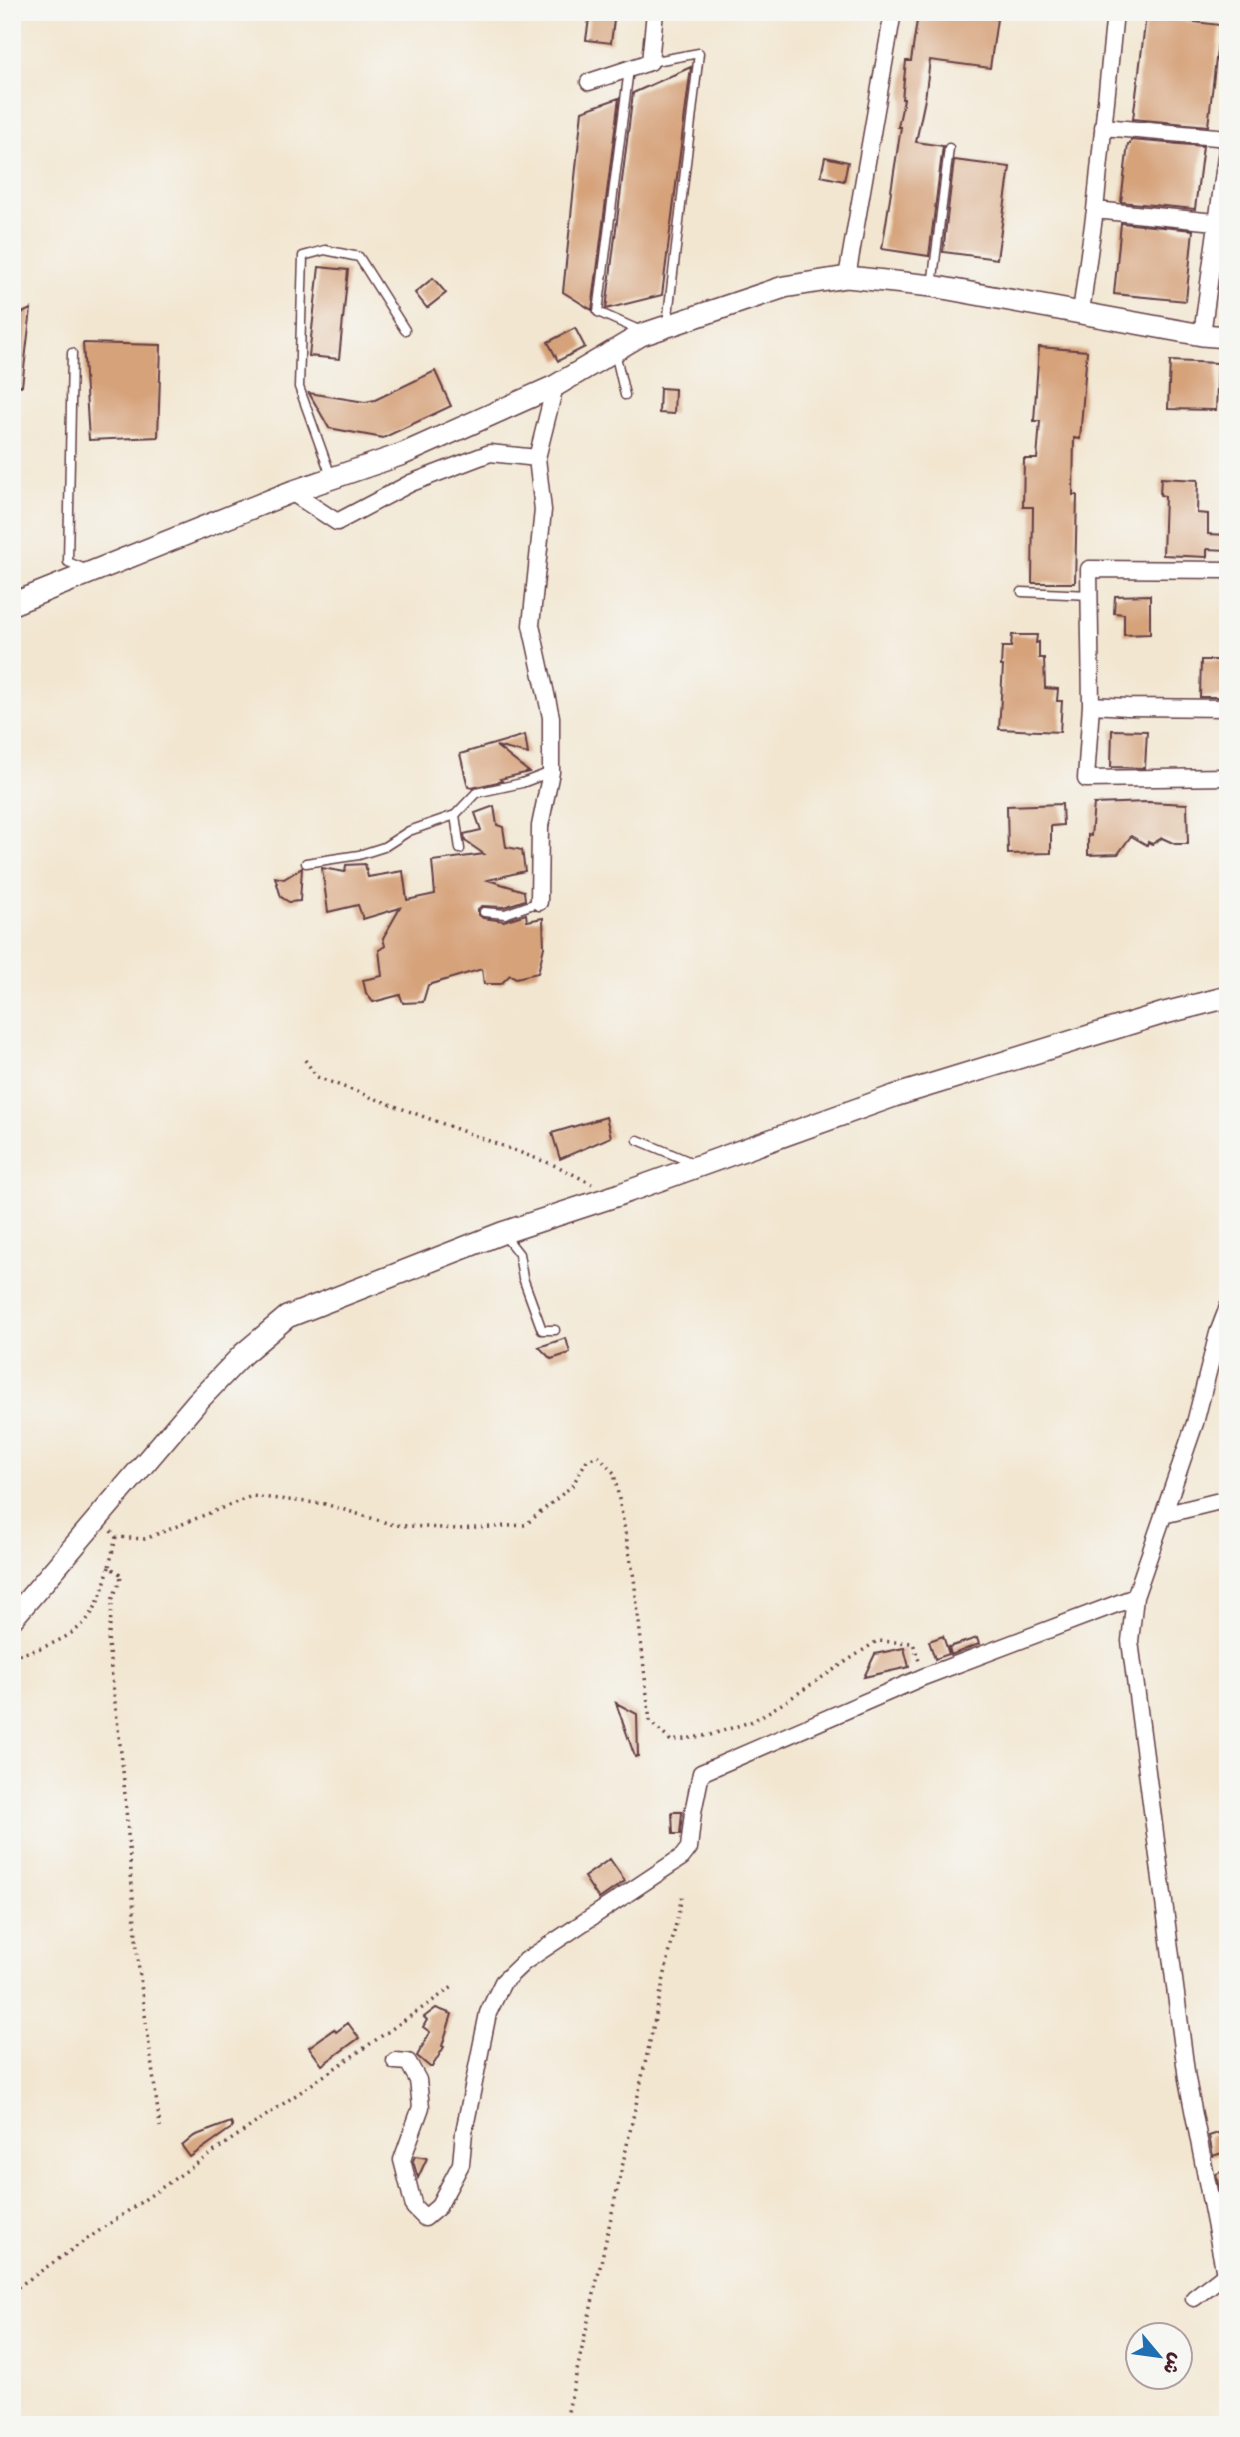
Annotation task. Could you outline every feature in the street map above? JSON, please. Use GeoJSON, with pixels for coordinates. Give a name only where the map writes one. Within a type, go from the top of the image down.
{"type":"FeatureCollection","features":[{"type":"Feature","properties":{"kind":"street"},"geometry":{"type":"LineString","coordinates":[[589,82],[650,62],[655,12]]}},
{"type":"Feature","properties":{"kind":"street"},"geometry":{"type":"LineString","coordinates":[[847,277],[893,12]]}},
{"type":"Feature","properties":{"kind":"street"},"geometry":{"type":"LineString","coordinates":[[1082,313],[1115,12]]}},
{"type":"Feature","properties":{"kind":"street"},"geometry":{"type":"LineString","coordinates":[[1103,127],[1228,140],[1222,223],[1202,335]]}},
{"type":"Feature","properties":{"kind":"street"},"geometry":{"type":"LineString","coordinates":[[1095,210],[1222,223]]}},
{"type":"Feature","properties":{"kind":"street"},"geometry":{"type":"LineString","coordinates":[[12,604],[291,492],[402,454],[555,386],[645,334],[784,287],[847,277],[932,286],[1202,335],[1228,337]]}},
{"type":"Feature","properties":{"kind":"street"},"geometry":{"type":"LineString","coordinates":[[539,902],[540,825],[551,772],[551,717],[531,625],[543,510],[537,458],[555,386]]}},
{"type":"Feature","properties":{"kind":"street"},"geometry":{"type":"LineString","coordinates":[[291,492],[337,522],[411,483],[490,453],[537,458]]}},
{"type":"Feature","properties":{"kind":"street"},"geometry":{"type":"LineString","coordinates":[[1228,570],[1089,569],[1091,705],[1086,779],[1228,777]]}},
{"type":"Feature","properties":{"kind":"street"},"geometry":{"type":"LineString","coordinates":[[1091,705],[1228,708]]}},
{"type":"Feature","properties":{"kind":"street"},"geometry":{"type":"LineString","coordinates":[[12,1619],[197,1402],[243,1354],[286,1317],[502,1233],[615,1196],[894,1096],[1161,1014],[1228,997]]}},
{"type":"Feature","properties":{"kind":"street"},"geometry":{"type":"LineString","coordinates":[[1194,2298],[1225,2274],[1187,2079],[1130,1641],[1135,1597],[1195,1423],[1218,1333],[1228,1307]]}},
{"type":"Feature","properties":{"kind":"street"},"geometry":{"type":"LineString","coordinates":[[1163,1515],[1228,1499]]}},
{"type":"Feature","properties":{"kind":"street"},"geometry":{"type":"LineString","coordinates":[[395,2061],[408,2062],[418,2080],[421,2107],[402,2160],[414,2207],[425,2218],[438,2207],[461,2164],[464,2132],[488,2013],[503,1982],[524,1962],[682,1857],[689,1848],[701,1773],[923,1677],[1135,1597]]}},
{"type":"Feature","properties":{"kind":"lane"},"geometry":{"type":"LineString","coordinates":[[650,62],[699,53],[666,327]]}},
{"type":"Feature","properties":{"kind":"lane"},"geometry":{"type":"LineString","coordinates":[[629,69],[598,312],[645,334]]}},
{"type":"Feature","properties":{"kind":"lane"},"geometry":{"type":"LineString","coordinates":[[932,286],[949,148]]}},
{"type":"Feature","properties":{"kind":"lane"},"geometry":{"type":"LineString","coordinates":[[332,478],[299,387],[303,257],[325,250],[359,257],[405,330]]}},
{"type":"Feature","properties":{"kind":"lane"},"geometry":{"type":"LineString","coordinates":[[615,352],[625,395]]}},
{"type":"Feature","properties":{"kind":"lane"},"geometry":{"type":"LineString","coordinates":[[72,353],[68,562],[94,572]]}},
{"type":"Feature","properties":{"kind":"lane"},"geometry":{"type":"LineString","coordinates":[[1022,592],[1090,595]]}},
{"type":"Feature","properties":{"kind":"lane"},"geometry":{"type":"LineString","coordinates":[[306,863],[359,855],[384,847],[409,831],[456,816],[476,793],[522,783],[551,772]]}},
{"type":"Feature","properties":{"kind":"lane"},"geometry":{"type":"LineString","coordinates":[[456,816],[460,849]]}},
{"type":"Feature","properties":{"kind":"lane"},"geometry":{"type":"LineString","coordinates":[[484,912],[505,914],[539,902]]}},
{"type":"Feature","properties":{"kind":"lane"},"geometry":{"type":"LineString","coordinates":[[638,1140],[699,1166]]}},
{"type":"Feature","properties":{"kind":"lane"},"geometry":{"type":"LineString","coordinates":[[502,1233],[519,1254],[523,1278],[542,1330],[555,1330]]}},
{"type":"Feature","properties":{"kind":"lane"},"geometry":{"type":"LineString","coordinates":[[1225,2274],[1228,2301]]}},
{"type":"Feature","properties":{"kind":"path"},"geometry":{"type":"LineString","coordinates":[[305,1060],[317,1077],[559,1167],[615,1196]]}},
{"type":"Feature","properties":{"kind":"path"},"geometry":{"type":"LineString","coordinates":[[99,1516],[116,1537],[145,1539],[252,1496],[325,1504],[394,1525],[458,1528],[525,1525],[572,1486],[587,1460],[600,1456],[614,1473],[634,1578],[650,1722],[671,1741],[710,1735],[753,1721],[877,1641],[913,1643],[923,1677]]}},
{"type":"Feature","properties":{"kind":"path"},"geometry":{"type":"LineString","coordinates":[[12,1655],[31,1653],[56,1642],[87,1620],[102,1595],[116,1537]]}},
{"type":"Feature","properties":{"kind":"path"},"geometry":{"type":"LineString","coordinates":[[109,1567],[122,1576],[113,1598],[108,1643],[123,1770],[138,1962],[160,2127]]}},
{"type":"Feature","properties":{"kind":"path"},"geometry":{"type":"LineString","coordinates":[[565,2425],[683,1892]]}},
{"type":"Feature","properties":{"kind":"path"},"geometry":{"type":"LineString","coordinates":[[12,2291],[454,1986]]}},
{"type":"Feature","properties":{"kind":"building"},"geometry":{"type":"Polygon","coordinates":[[[590,12],[615,12],[611,43],[586,40],[590,12]]]}},
{"type":"Feature","properties":{"kind":"building"},"geometry":{"type":"Polygon","coordinates":[[[929,12],[998,12],[990,68],[930,60],[916,142],[943,146],[929,256],[882,249],[901,127],[898,127],[904,99],[906,61],[911,61],[918,14],[928,15],[929,12]]]}},
{"type":"Feature","properties":{"kind":"building"},"geometry":{"type":"Polygon","coordinates":[[[1146,16],[1220,25],[1208,126],[1133,119],[1146,16]]]}},
{"type":"Feature","properties":{"kind":"building"},"geometry":{"type":"Polygon","coordinates":[[[691,67],[662,295],[606,309],[633,93],[691,67]]]}},
{"type":"Feature","properties":{"kind":"building"},"geometry":{"type":"Polygon","coordinates":[[[619,98],[592,310],[563,292],[582,111],[619,98]]]}},
{"type":"Feature","properties":{"kind":"building"},"geometry":{"type":"Polygon","coordinates":[[[1131,140],[1203,146],[1195,209],[1121,202],[1128,144],[1131,140]]]}},
{"type":"Feature","properties":{"kind":"building"},"geometry":{"type":"Polygon","coordinates":[[[825,157],[848,162],[844,181],[821,176],[825,157]]]}},
{"type":"Feature","properties":{"kind":"building"},"geometry":{"type":"Polygon","coordinates":[[[954,160],[1010,167],[997,259],[943,252],[954,160]]]}},
{"type":"Feature","properties":{"kind":"building"},"geometry":{"type":"Polygon","coordinates":[[[1121,223],[1193,230],[1186,301],[1114,294],[1121,223]]]}},
{"type":"Feature","properties":{"kind":"building"},"geometry":{"type":"Polygon","coordinates":[[[319,267],[348,270],[339,359],[309,356],[319,267]]]}},
{"type":"Feature","properties":{"kind":"building"},"geometry":{"type":"Polygon","coordinates":[[[433,278],[446,293],[427,308],[415,293],[433,278]]]}},
{"type":"Feature","properties":{"kind":"building"},"geometry":{"type":"Polygon","coordinates":[[[31,309],[22,386],[12,385],[15,310],[22,313],[31,309]]]}},
{"type":"Feature","properties":{"kind":"building"},"geometry":{"type":"Polygon","coordinates":[[[575,328],[585,347],[558,361],[548,342],[575,328]]]}},
{"type":"Feature","properties":{"kind":"building"},"geometry":{"type":"Polygon","coordinates":[[[83,343],[161,345],[158,437],[89,440],[83,343]]]}},
{"type":"Feature","properties":{"kind":"building"},"geometry":{"type":"Polygon","coordinates":[[[1039,347],[1087,351],[1080,439],[1074,438],[1073,495],[1077,495],[1075,583],[1032,583],[1033,507],[1023,507],[1024,459],[1037,459],[1040,421],[1034,421],[1039,347]]]}},
{"type":"Feature","properties":{"kind":"building"},"geometry":{"type":"Polygon","coordinates":[[[1170,361],[1218,363],[1216,410],[1168,409],[1170,361]]]}},
{"type":"Feature","properties":{"kind":"building"},"geometry":{"type":"Polygon","coordinates":[[[435,371],[451,406],[383,438],[329,428],[309,393],[365,402],[375,400],[435,371]]]}},
{"type":"Feature","properties":{"kind":"building"},"geometry":{"type":"Polygon","coordinates":[[[660,388],[675,389],[674,414],[659,413],[660,388]]]}},
{"type":"Feature","properties":{"kind":"building"},"geometry":{"type":"Polygon","coordinates":[[[1161,478],[1198,480],[1197,513],[1208,514],[1208,534],[1228,535],[1228,550],[1207,549],[1207,557],[1163,555],[1165,496],[1160,495],[1161,478]]]}},
{"type":"Feature","properties":{"kind":"building"},"geometry":{"type":"Polygon","coordinates":[[[1150,595],[1150,634],[1124,635],[1124,614],[1114,613],[1115,596],[1150,595]]]}},
{"type":"Feature","properties":{"kind":"building"},"geometry":{"type":"Polygon","coordinates":[[[1012,635],[1037,635],[1039,658],[1044,658],[1045,688],[1058,689],[1057,701],[1062,701],[1060,732],[999,729],[1002,647],[1011,647],[1012,635]]]}},
{"type":"Feature","properties":{"kind":"building"},"geometry":{"type":"Polygon","coordinates":[[[1201,660],[1228,660],[1228,697],[1200,697],[1201,660]]]}},
{"type":"Feature","properties":{"kind":"building"},"geometry":{"type":"Polygon","coordinates":[[[1112,730],[1147,731],[1145,768],[1111,767],[1112,730]]]}},
{"type":"Feature","properties":{"kind":"building"},"geometry":{"type":"Polygon","coordinates":[[[525,735],[528,754],[496,746],[529,772],[500,779],[502,781],[468,787],[460,754],[525,735]]]}},
{"type":"Feature","properties":{"kind":"building"},"geometry":{"type":"Polygon","coordinates":[[[1062,804],[1063,825],[1051,826],[1051,853],[1008,854],[1007,806],[1062,804]]]}},
{"type":"Feature","properties":{"kind":"building"},"geometry":{"type":"Polygon","coordinates":[[[1094,804],[1187,804],[1188,844],[1175,844],[1162,838],[1152,844],[1148,842],[1147,845],[1131,836],[1118,854],[1088,855],[1088,835],[1091,836],[1094,804]]]}},
{"type":"Feature","properties":{"kind":"building"},"geometry":{"type":"Polygon","coordinates":[[[494,806],[497,825],[503,827],[506,847],[522,850],[525,871],[488,880],[524,891],[525,900],[504,907],[482,906],[478,909],[478,914],[483,918],[504,921],[526,914],[527,921],[543,918],[544,947],[538,973],[516,978],[510,975],[501,984],[484,984],[482,969],[428,985],[423,1002],[403,1003],[400,995],[373,1002],[366,993],[363,980],[382,976],[379,950],[385,946],[383,938],[400,908],[363,919],[358,905],[328,912],[322,868],[345,872],[346,865],[365,864],[368,877],[403,871],[407,900],[435,894],[432,861],[484,854],[465,841],[464,834],[481,830],[475,813],[494,806]]]}},
{"type":"Feature","properties":{"kind":"building"},"geometry":{"type":"Polygon","coordinates":[[[302,868],[300,901],[289,902],[281,897],[275,877],[284,879],[302,868]]]}},
{"type":"Feature","properties":{"kind":"building"},"geometry":{"type":"Polygon","coordinates":[[[606,1117],[611,1137],[560,1159],[552,1133],[606,1117]]]}},
{"type":"Feature","properties":{"kind":"building"},"geometry":{"type":"Polygon","coordinates":[[[566,1338],[570,1353],[551,1359],[539,1347],[566,1338]]]}},
{"type":"Feature","properties":{"kind":"building"},"geometry":{"type":"Polygon","coordinates":[[[943,1636],[949,1654],[935,1659],[929,1641],[943,1636]]]}},
{"type":"Feature","properties":{"kind":"building"},"geometry":{"type":"Polygon","coordinates":[[[977,1638],[979,1644],[951,1655],[949,1647],[977,1638]]]}},
{"type":"Feature","properties":{"kind":"building"},"geometry":{"type":"Polygon","coordinates":[[[904,1648],[909,1667],[864,1677],[875,1654],[904,1648]]]}},
{"type":"Feature","properties":{"kind":"building"},"geometry":{"type":"Polygon","coordinates":[[[616,1703],[637,1714],[638,1756],[635,1757],[616,1703]]]}},
{"type":"Feature","properties":{"kind":"building"},"geometry":{"type":"Polygon","coordinates":[[[672,1812],[682,1812],[680,1834],[673,1834],[672,1812]]]}},
{"type":"Feature","properties":{"kind":"building"},"geometry":{"type":"Polygon","coordinates":[[[610,1859],[625,1881],[599,1899],[584,1877],[610,1859]]]}},
{"type":"Feature","properties":{"kind":"building"},"geometry":{"type":"Polygon","coordinates":[[[436,2008],[452,2014],[442,2046],[444,2047],[430,2067],[417,2056],[430,2032],[423,2027],[427,2020],[424,2017],[436,2008]]]}},
{"type":"Feature","properties":{"kind":"building"},"geometry":{"type":"Polygon","coordinates":[[[348,2023],[359,2038],[322,2065],[309,2047],[334,2029],[336,2032],[348,2023]]]}},
{"type":"Feature","properties":{"kind":"building"},"geometry":{"type":"Polygon","coordinates":[[[231,2122],[233,2127],[190,2157],[182,2146],[194,2136],[231,2122]]]}},
{"type":"Feature","properties":{"kind":"building"},"geometry":{"type":"Polygon","coordinates":[[[1218,2133],[1228,2137],[1228,2151],[1213,2156],[1209,2136],[1218,2133]]]}},
{"type":"Feature","properties":{"kind":"building"},"geometry":{"type":"Polygon","coordinates":[[[415,2156],[427,2158],[418,2178],[413,2161],[415,2156]]]}},
{"type":"Feature","properties":{"kind":"building"},"geometry":{"type":"Polygon","coordinates":[[[1228,2169],[1228,2220],[1225,2220],[1216,2174],[1228,2169]]]}}]}
